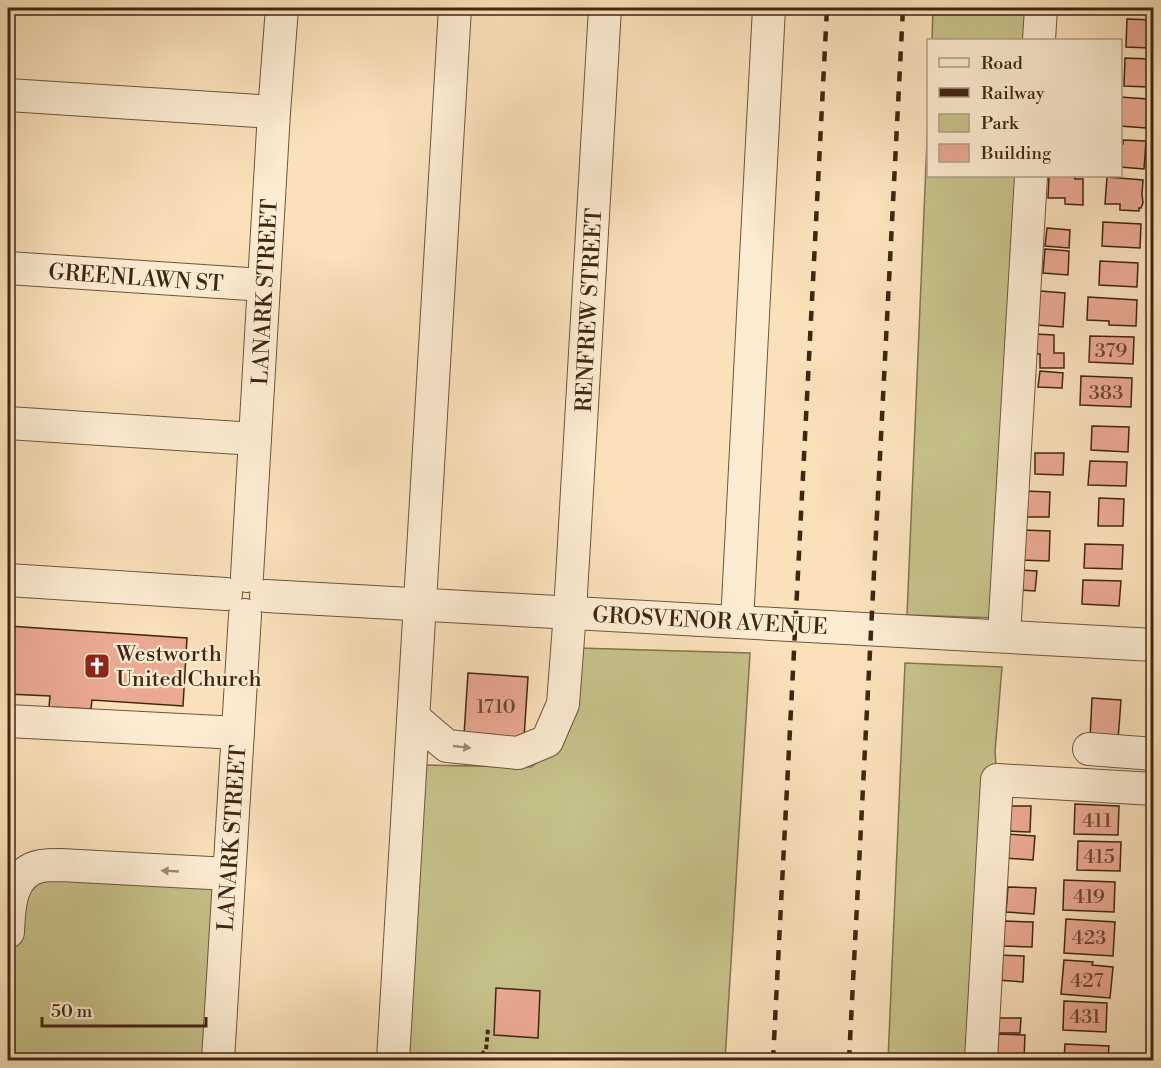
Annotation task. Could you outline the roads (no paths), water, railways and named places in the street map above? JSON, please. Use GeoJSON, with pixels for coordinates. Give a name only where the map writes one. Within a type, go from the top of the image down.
{"type":"FeatureCollection","features":[{"type":"Feature","properties":{"kind":"street","name":"LANARK STREET"},"geometry":{"type":"LineString","coordinates":[[218,1060],[282,8]]}},
{"type":"Feature","properties":{"kind":"street"},"geometry":{"type":"LineString","coordinates":[[393,1060],[455,8]]}},
{"type":"Feature","properties":{"kind":"street","name":"RENFREW STREET"},"geometry":{"type":"LineString","coordinates":[[414,718],[447,746],[518,753],[548,741],[563,704],[605,8]]}},
{"type":"Feature","properties":{"kind":"street"},"geometry":{"type":"LineString","coordinates":[[736,622],[769,8]]}},
{"type":"Feature","properties":{"kind":"street"},"geometry":{"type":"LineString","coordinates":[[1039,39],[1041,8]]}},
{"type":"Feature","properties":{"kind":"street"},"geometry":{"type":"LineString","coordinates":[[8,95],[274,112]]}},
{"type":"Feature","properties":{"kind":"street"},"geometry":{"type":"LineString","coordinates":[[1005,636],[1031,177]]}},
{"type":"Feature","properties":{"kind":"street","name":"GREENLAWN ST"},"geometry":{"type":"LineString","coordinates":[[8,268],[264,285]]}},
{"type":"Feature","properties":{"kind":"street"},"geometry":{"type":"LineString","coordinates":[[8,423],[255,439]]}},
{"type":"Feature","properties":{"kind":"street","name":"GROSVENOR AVENUE"},"geometry":{"type":"LineString","coordinates":[[8,580],[1154,645]]}},
{"type":"Feature","properties":{"kind":"street"},"geometry":{"type":"LineString","coordinates":[[8,721],[238,733]]}},
{"type":"Feature","properties":{"kind":"street"},"geometry":{"type":"LineString","coordinates":[[1089,749],[1154,754]]}},
{"type":"Feature","properties":{"kind":"street"},"geometry":{"type":"LineString","coordinates":[[981,1060],[998,780],[1154,789]]}},
{"type":"Feature","properties":{"kind":"street"},"geometry":{"type":"LineString","coordinates":[[8,932],[12,892],[23,875],[40,866],[60,865],[229,874]]}},
{"type":"Feature","properties":{"kind":"railway"},"geometry":{"type":"LineString","coordinates":[[773,1060],[827,8]]}},
{"type":"Feature","properties":{"kind":"railway"},"geometry":{"type":"LineString","coordinates":[[849,1060],[903,8]]}},
{"type":"Feature","properties":{"kind":"place","name":"Westworth United Church"},"geometry":{"type":"Point","coordinates":[97,666]}}]}
